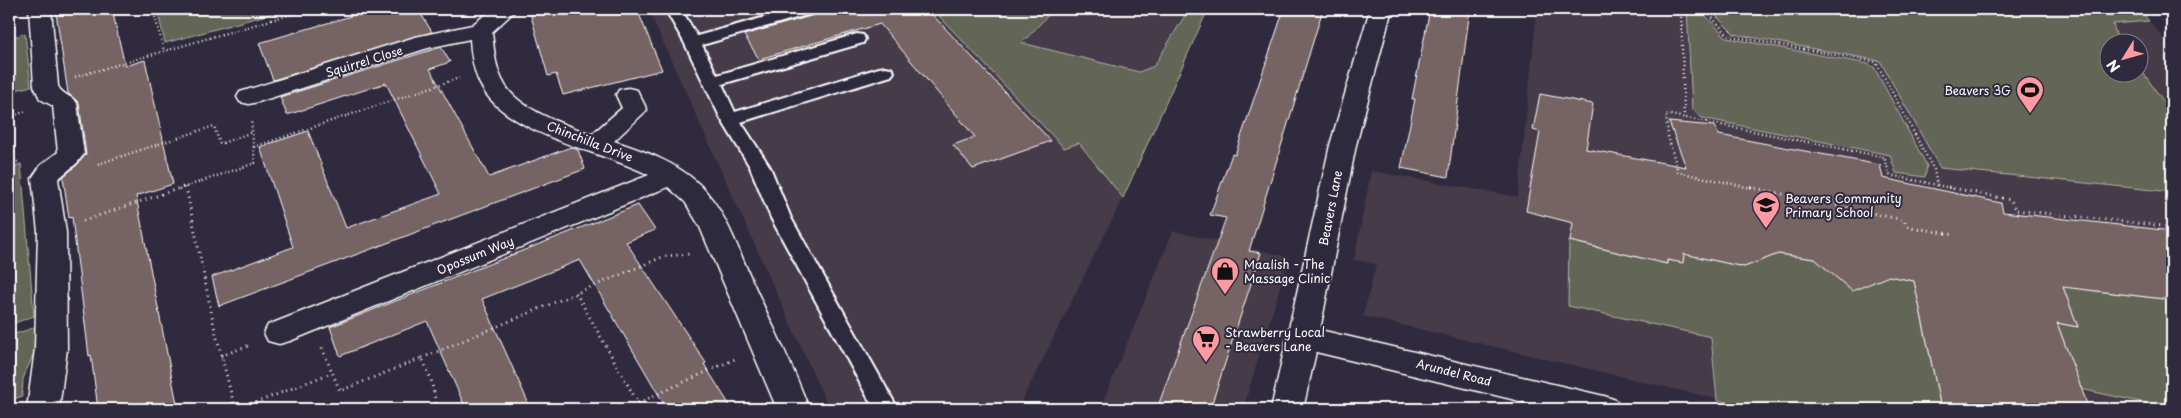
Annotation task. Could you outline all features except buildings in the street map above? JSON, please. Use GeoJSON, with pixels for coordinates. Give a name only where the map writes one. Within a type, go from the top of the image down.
{"type":"FeatureCollection","features":[{"type":"Feature","properties":{"kind":"street"},"geometry":{"type":"LineString","coordinates":[[40,9],[46,86],[49,94],[65,103],[71,154],[65,161],[48,172],[45,181],[52,232],[51,350],[43,409]]}},
{"type":"Feature","properties":{"kind":"street"},"geometry":{"type":"LineString","coordinates":[[480,30],[506,9]]}},
{"type":"Feature","properties":{"kind":"street","name":"Beavers Lane"},"geometry":{"type":"LineString","coordinates":[[1287,409],[1304,338],[1343,145],[1381,9]]}},
{"type":"Feature","properties":{"kind":"street","name":"Chinchilla Drive"},"geometry":{"type":"LineString","coordinates":[[480,30],[486,70],[496,91],[519,111],[553,128],[616,149],[671,176],[688,188],[700,202],[725,253],[793,409]]}},
{"type":"Feature","properties":{"kind":"street","name":"Squirrel Close"},"geometry":{"type":"LineString","coordinates":[[249,97],[422,42],[480,30]]}},
{"type":"Feature","properties":{"kind":"street"},"geometry":{"type":"LineString","coordinates":[[597,143],[636,110],[628,95]]}},
{"type":"Feature","properties":{"kind":"street","name":"Opossum Way"},"geometry":{"type":"LineString","coordinates":[[279,334],[671,176]]}},
{"type":"Feature","properties":{"kind":"street","name":"Arundel Road"},"geometry":{"type":"LineString","coordinates":[[1304,338],[1604,409]]}},
{"type":"Feature","properties":{"kind":"lane"},"geometry":{"type":"LineString","coordinates":[[672,9],[692,42],[730,119],[760,167],[781,218],[886,409]]}},
{"type":"Feature","properties":{"kind":"lane"},"geometry":{"type":"LineString","coordinates":[[692,42],[811,9]]}},
{"type":"Feature","properties":{"kind":"lane"},"geometry":{"type":"LineString","coordinates":[[711,82],[857,39]]}},
{"type":"Feature","properties":{"kind":"lane"},"geometry":{"type":"LineString","coordinates":[[730,119],[885,72]]}},
{"type":"Feature","properties":{"kind":"path"},"geometry":{"type":"LineString","coordinates":[[153,9],[164,51]]}},
{"type":"Feature","properties":{"kind":"path"},"geometry":{"type":"LineString","coordinates":[[46,86],[309,9]]}},
{"type":"Feature","properties":{"kind":"path"},"geometry":{"type":"LineString","coordinates":[[1681,9],[1684,117]]}},
{"type":"Feature","properties":{"kind":"path"},"geometry":{"type":"LineString","coordinates":[[1704,9],[1729,36],[1876,62],[1934,170],[1937,185]]}},
{"type":"Feature","properties":{"kind":"path"},"geometry":{"type":"LineString","coordinates":[[254,147],[486,70]]}},
{"type":"Feature","properties":{"kind":"path"},"geometry":{"type":"LineString","coordinates":[[52,232],[255,163],[249,97]]}},
{"type":"Feature","properties":{"kind":"path"},"geometry":{"type":"LineString","coordinates":[[1954,235],[1906,226],[1904,220],[1678,172],[1669,144],[1666,114],[1884,157],[1890,175],[2011,200],[2015,210],[2172,226]]}},
{"type":"Feature","properties":{"kind":"path"},"geometry":{"type":"LineString","coordinates":[[45,181],[214,126],[220,144],[252,132]]}},
{"type":"Feature","properties":{"kind":"path"},"geometry":{"type":"LineString","coordinates":[[186,187],[214,326],[235,409]]}},
{"type":"Feature","properties":{"kind":"path"},"geometry":{"type":"LineString","coordinates":[[313,320],[330,372],[340,391],[665,256],[725,253]]}},
{"type":"Feature","properties":{"kind":"path"},"geometry":{"type":"LineString","coordinates":[[576,293],[638,403],[766,345]]}},
{"type":"Feature","properties":{"kind":"path"},"geometry":{"type":"LineString","coordinates":[[422,358],[431,380],[436,409]]}},
{"type":"Feature","properties":{"kind":"path"},"geometry":{"type":"LineString","coordinates":[[240,409],[330,372]]}},
{"type":"Feature","properties":{"kind":"shaded area"},"geometry":{"type":"Polygon","coordinates":[[[648,9],[1189,9],[1153,66],[1139,73],[1054,51],[1079,143],[1123,198],[1018,409],[829,409],[648,9]]]}},
{"type":"Feature","properties":{"kind":"shaded area","name":"Beavers Community Primary School"},"geometry":{"type":"Polygon","coordinates":[[[1537,9],[2139,9],[2172,48],[2172,409],[1759,409],[1363,316],[1376,264],[1354,260],[1371,171],[1518,197],[1537,9]]]}},
{"type":"Feature","properties":{"kind":"shaded area"},"geometry":{"type":"Polygon","coordinates":[[[1173,231],[1289,257],[1243,409],[1100,409],[1173,231]]]}},
{"type":"Feature","properties":{"kind":"green space"},"geometry":{"type":"Polygon","coordinates":[[[157,9],[288,9],[165,43],[157,9]]]}},
{"type":"Feature","properties":{"kind":"green space"},"geometry":{"type":"Polygon","coordinates":[[[964,9],[1054,9],[1022,43],[1139,72],[1154,66],[1189,9],[1208,9],[1123,198],[1079,143],[1064,148],[939,16],[964,9]]]}},
{"type":"Feature","properties":{"kind":"green space"},"geometry":{"type":"Polygon","coordinates":[[[1687,9],[1699,9],[1727,38],[1868,64],[1874,67],[1927,166],[1925,177],[1896,173],[1890,155],[1702,118],[1692,109],[1687,9]]]}},
{"type":"Feature","properties":{"kind":"green space"},"geometry":{"type":"Polygon","coordinates":[[[1709,9],[2139,9],[2149,21],[2113,24],[2115,32],[2098,32],[2098,82],[2148,82],[2148,80],[2169,109],[2172,121],[2172,192],[1940,168],[1880,61],[1734,34],[1709,9]]]}},
{"type":"Feature","properties":{"kind":"green space"},"geometry":{"type":"Polygon","coordinates":[[[25,34],[31,86],[9,92],[9,38],[25,34]]]}},
{"type":"Feature","properties":{"kind":"green space"},"geometry":{"type":"Polygon","coordinates":[[[21,164],[34,316],[9,325],[9,168],[21,164]]]}},
{"type":"Feature","properties":{"kind":"green space"},"geometry":{"type":"Polygon","coordinates":[[[1686,238],[1704,258],[1744,267],[1778,254],[1815,259],[1852,291],[1872,272],[1914,281],[1941,409],[1759,409],[1717,400],[1711,337],[1568,306],[1569,241],[1667,264],[1667,260],[1683,262],[1686,238]]]}},
{"type":"Feature","properties":{"kind":"green space"},"geometry":{"type":"Polygon","coordinates":[[[2056,269],[2076,273],[2087,290],[2172,300],[2172,409],[2081,389],[2057,323],[2078,327],[2056,269]]]}},
{"type":"Feature","properties":{"kind":"green space"},"geometry":{"type":"Polygon","coordinates":[[[39,326],[38,343],[23,379],[22,396],[9,401],[9,336],[39,326]]]}},
{"type":"Feature","properties":{"kind":"place","name":"Beavers 3G"},"geometry":{"type":"Point","coordinates":[2030,114]}},
{"type":"Feature","properties":{"kind":"place","name":"Beavers Community Primary School"},"geometry":{"type":"Point","coordinates":[1766,229]}},
{"type":"Feature","properties":{"kind":"place","name":"Maalish - The Massage Clinic"},"geometry":{"type":"Point","coordinates":[1225,295]}},
{"type":"Feature","properties":{"kind":"place","name":"Strawberry Local - Beavers Lane"},"geometry":{"type":"Point","coordinates":[1206,363]}}]}
